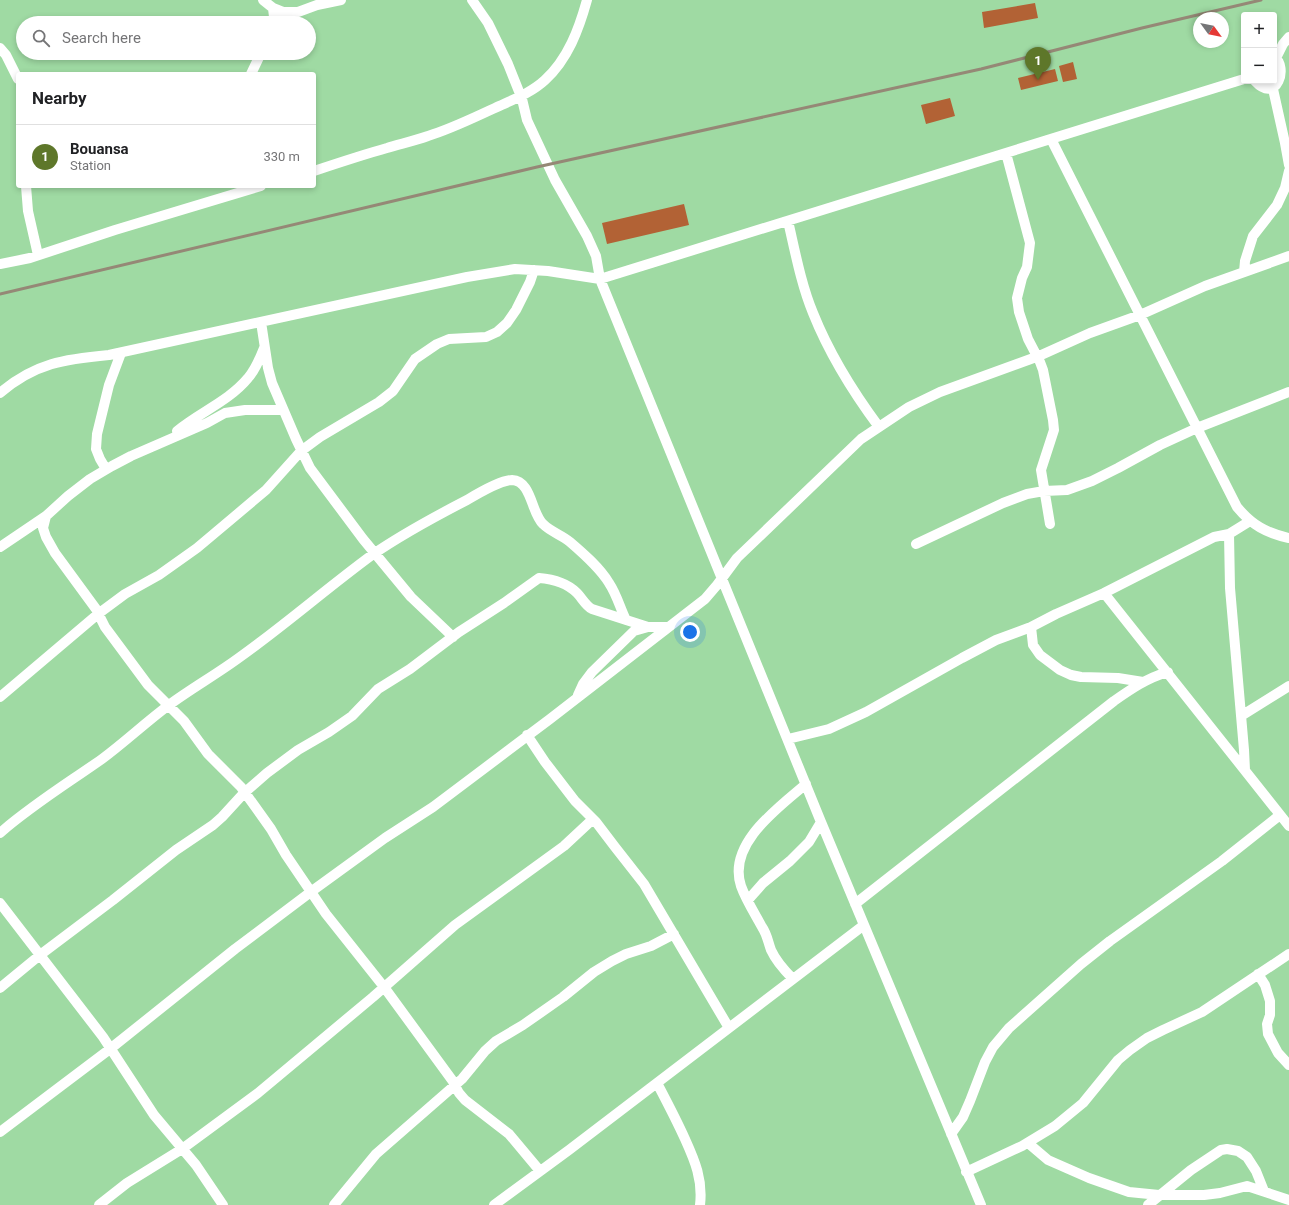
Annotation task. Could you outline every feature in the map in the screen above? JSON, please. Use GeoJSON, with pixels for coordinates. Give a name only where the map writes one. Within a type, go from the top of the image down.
{"type":"FeatureCollection","features":[{"type":"Feature","properties":{"kind":"street"},"geometry":{"type":"LineString","coordinates":[[263,0],[273,8],[283,12],[298,12],[316,5],[342,0]]}},
{"type":"Feature","properties":{"kind":"street"},"geometry":{"type":"LineString","coordinates":[[472,0],[488,23],[508,64],[521,96],[527,120],[552,173],[587,236],[596,256],[600,279],[821,822],[981,1205]]}},
{"type":"Feature","properties":{"kind":"street"},"geometry":{"type":"LineString","coordinates":[[316,169],[428,136],[464,122],[534,89],[558,66],[573,39],[587,0]]}},
{"type":"Feature","properties":{"kind":"street"},"geometry":{"type":"LineString","coordinates":[[273,8],[274,16]]}},
{"type":"Feature","properties":{"kind":"street"},"geometry":{"type":"LineString","coordinates":[[1277,54],[1289,37]]}},
{"type":"Feature","properties":{"kind":"street"},"geometry":{"type":"LineString","coordinates":[[0,48],[6,55],[16,75]]}},
{"type":"Feature","properties":{"kind":"street"},"geometry":{"type":"LineString","coordinates":[[1257,84],[1266,89],[1273,89],[1284,81],[1286,75],[1285,68],[1282,62],[1277,58]]}},
{"type":"Feature","properties":{"kind":"street"},"geometry":{"type":"LineString","coordinates":[[252,72],[258,60]]}},
{"type":"Feature","properties":{"kind":"street"},"geometry":{"type":"LineString","coordinates":[[0,393],[22,376],[38,368],[80,358],[121,353],[467,277],[515,269],[548,271],[600,279],[1241,80]]}},
{"type":"Feature","properties":{"kind":"street"},"geometry":{"type":"LineString","coordinates":[[1273,89],[1289,165]]}},
{"type":"Feature","properties":{"kind":"street"},"geometry":{"type":"LineString","coordinates":[[1051,139],[1237,507],[1250,521],[1266,531],[1289,538]]}},
{"type":"Feature","properties":{"kind":"street"},"geometry":{"type":"LineString","coordinates":[[1006,153],[1030,243],[1027,267],[1022,278],[1017,298],[1019,312],[1028,339],[1040,362],[1046,382],[1053,420],[1054,430],[1041,470],[1050,524]]}},
{"type":"Feature","properties":{"kind":"street"},"geometry":{"type":"LineString","coordinates":[[1244,272],[1245,261],[1253,236],[1277,205],[1285,188],[1289,171]]}},
{"type":"Feature","properties":{"kind":"street"},"geometry":{"type":"LineString","coordinates":[[26,188],[28,211],[38,256]]}},
{"type":"Feature","properties":{"kind":"street"},"geometry":{"type":"LineString","coordinates":[[0,264],[38,256],[115,230],[254,188]]}},
{"type":"Feature","properties":{"kind":"street"},"geometry":{"type":"LineString","coordinates":[[788,221],[799,268],[812,312],[842,370],[879,428]]}},
{"type":"Feature","properties":{"kind":"street"},"geometry":{"type":"LineString","coordinates":[[0,1132],[110,1049],[229,954],[311,892],[385,838],[433,807],[705,599],[737,558],[861,439],[909,407],[940,392],[1037,357],[1090,333],[1140,315],[1205,286],[1289,256]]}},
{"type":"Feature","properties":{"kind":"street"},"geometry":{"type":"LineString","coordinates":[[0,697],[98,614],[125,594],[159,575],[196,548],[266,490],[301,451],[320,437],[379,402],[393,391],[415,359],[437,344],[449,339],[486,337],[497,332],[507,323],[516,310],[530,282],[534,270]]}},
{"type":"Feature","properties":{"kind":"street"},"geometry":{"type":"LineString","coordinates":[[261,322],[264,348],[272,383],[301,451],[310,468],[375,554],[411,597],[453,637]]}},
{"type":"Feature","properties":{"kind":"street"},"geometry":{"type":"LineString","coordinates":[[167,440],[178,430],[236,391],[249,377],[258,363],[264,348]]}},
{"type":"Feature","properties":{"kind":"street"},"geometry":{"type":"LineString","coordinates":[[106,469],[96,449],[97,434],[109,385],[121,353]]}},
{"type":"Feature","properties":{"kind":"street"},"geometry":{"type":"LineString","coordinates":[[916,544],[1028,494],[1044,491],[1066,490],[1092,481],[1196,428],[1289,392]]}},
{"type":"Feature","properties":{"kind":"street"},"geometry":{"type":"LineString","coordinates":[[0,548],[46,516],[79,487],[106,469],[131,456],[225,413],[245,410],[283,410]]}},
{"type":"Feature","properties":{"kind":"street"},"geometry":{"type":"LineString","coordinates":[[0,833],[14,820],[103,758],[168,706],[241,656],[375,554],[461,503],[492,487],[508,481],[513,480],[519,482],[525,487],[530,495],[536,515],[543,524],[563,536],[575,546],[609,582],[626,620]]}},
{"type":"Feature","properties":{"kind":"street"},"geometry":{"type":"LineString","coordinates":[[46,516],[43,528],[55,553],[73,576],[105,627],[148,685],[184,721],[208,754],[241,787],[271,829],[286,855],[326,914],[384,987],[465,1100],[510,1134],[540,1171]]}},
{"type":"Feature","properties":{"kind":"street"},"geometry":{"type":"LineString","coordinates":[[788,740],[829,729],[866,712],[996,640],[1031,627],[1056,614],[1104,593],[1214,537],[1229,534],[1250,521]]}},
{"type":"Feature","properties":{"kind":"street"},"geometry":{"type":"LineString","coordinates":[[1229,534],[1230,588],[1244,770]]}},
{"type":"Feature","properties":{"kind":"street"},"geometry":{"type":"LineString","coordinates":[[0,988],[40,955],[176,850],[213,825],[244,793],[267,773],[298,750],[329,732],[352,716],[378,689],[410,669],[453,637],[539,578],[558,582],[575,592],[592,609],[648,626],[667,627]]}},
{"type":"Feature","properties":{"kind":"street"},"geometry":{"type":"LineString","coordinates":[[1104,593],[1289,826]]}},
{"type":"Feature","properties":{"kind":"street"},"geometry":{"type":"LineString","coordinates":[[577,697],[583,684],[602,661],[634,631],[648,626]]}},
{"type":"Feature","properties":{"kind":"street"},"geometry":{"type":"LineString","coordinates":[[1031,627],[1033,645],[1040,655],[1060,670],[1071,675],[1081,677],[1118,678],[1143,682]]}},
{"type":"Feature","properties":{"kind":"street"},"geometry":{"type":"LineString","coordinates":[[855,904],[1114,701],[1154,676],[1168,672]]}},
{"type":"Feature","properties":{"kind":"street"},"geometry":{"type":"LineString","coordinates":[[1241,716],[1289,686]]}},
{"type":"Feature","properties":{"kind":"street"},"geometry":{"type":"LineString","coordinates":[[527,736],[575,801],[593,819],[644,884],[729,1028]]}},
{"type":"Feature","properties":{"kind":"street"},"geometry":{"type":"LineString","coordinates":[[794,978],[784,970],[770,949],[766,934],[741,886],[739,871],[740,859],[744,848],[767,819],[806,784]]}},
{"type":"Feature","properties":{"kind":"street"},"geometry":{"type":"LineString","coordinates":[[951,1134],[963,1117],[993,1047],[1009,1028],[1080,964],[1222,861],[1280,815]]}},
{"type":"Feature","properties":{"kind":"street"},"geometry":{"type":"LineString","coordinates":[[99,1205],[127,1183],[182,1149],[258,1093],[455,925],[564,846],[593,819]]}},
{"type":"Feature","properties":{"kind":"street"},"geometry":{"type":"LineString","coordinates":[[748,900],[763,883],[790,861],[809,842],[821,822]]}},
{"type":"Feature","properties":{"kind":"street"},"geometry":{"type":"LineString","coordinates":[[0,903],[110,1049],[154,1115],[196,1165],[223,1205]]}},
{"type":"Feature","properties":{"kind":"street"},"geometry":{"type":"LineString","coordinates":[[494,1205],[864,925]]}},
{"type":"Feature","properties":{"kind":"street"},"geometry":{"type":"LineString","coordinates":[[334,1205],[376,1154],[455,1086],[485,1051],[496,1041],[523,1026],[594,972],[626,954],[651,946],[674,934]]}},
{"type":"Feature","properties":{"kind":"street"},"geometry":{"type":"LineString","coordinates":[[966,1172],[1028,1143],[1055,1126],[1083,1103],[1118,1060],[1130,1050],[1147,1038],[1202,1012],[1289,954]]}},
{"type":"Feature","properties":{"kind":"street"},"geometry":{"type":"LineString","coordinates":[[1258,974],[1265,985],[1270,1001],[1270,1015],[1267,1024],[1268,1034],[1278,1053],[1289,1064]]}},
{"type":"Feature","properties":{"kind":"street"},"geometry":{"type":"LineString","coordinates":[[656,1083],[675,1115],[698,1169],[701,1185],[700,1205]]}},
{"type":"Feature","properties":{"kind":"street"},"geometry":{"type":"LineString","coordinates":[[1028,1143],[1048,1160],[1069,1170],[1129,1192],[1159,1196],[1204,1195],[1220,1193],[1247,1186],[1264,1190],[1289,1200]]}},
{"type":"Feature","properties":{"kind":"street"},"geometry":{"type":"LineString","coordinates":[[1148,1205],[1191,1170],[1221,1150],[1227,1149],[1238,1151],[1247,1158],[1256,1171],[1264,1190]]}},
{"type":"Feature","properties":{"kind":"green space"},"geometry":{"type":"Polygon","coordinates":[[[0,0],[1289,0],[1289,1205],[0,1205],[0,0]]]}},
{"type":"Feature","properties":{"kind":"building"},"geometry":{"type":"Polygon","coordinates":[[[1035,3],[1038,18],[984,28],[982,12],[1035,3]]]}},
{"type":"Feature","properties":{"kind":"building"},"geometry":{"type":"Polygon","coordinates":[[[1073,62],[1077,79],[1063,82],[1059,66],[1073,62]]]}},
{"type":"Feature","properties":{"kind":"building"},"geometry":{"type":"Polygon","coordinates":[[[1055,69],[1058,81],[1021,90],[1018,78],[1055,69]]]}},
{"type":"Feature","properties":{"kind":"building"},"geometry":{"type":"Polygon","coordinates":[[[950,98],[955,116],[926,124],[921,105],[950,98]]]}},
{"type":"Feature","properties":{"kind":"building"},"geometry":{"type":"Polygon","coordinates":[[[684,204],[689,225],[607,244],[602,223],[684,204]]]}},
{"type":"Feature","properties":{"kind":"railway"},"geometry":{"type":"LineString","coordinates":[[0,294],[537,167],[981,69],[1142,28],[1261,0]]}},
{"type":"Feature","properties":{"kind":"place","name":"Bouansa"},"geometry":{"type":"Point","coordinates":[1038,80]}}]}
